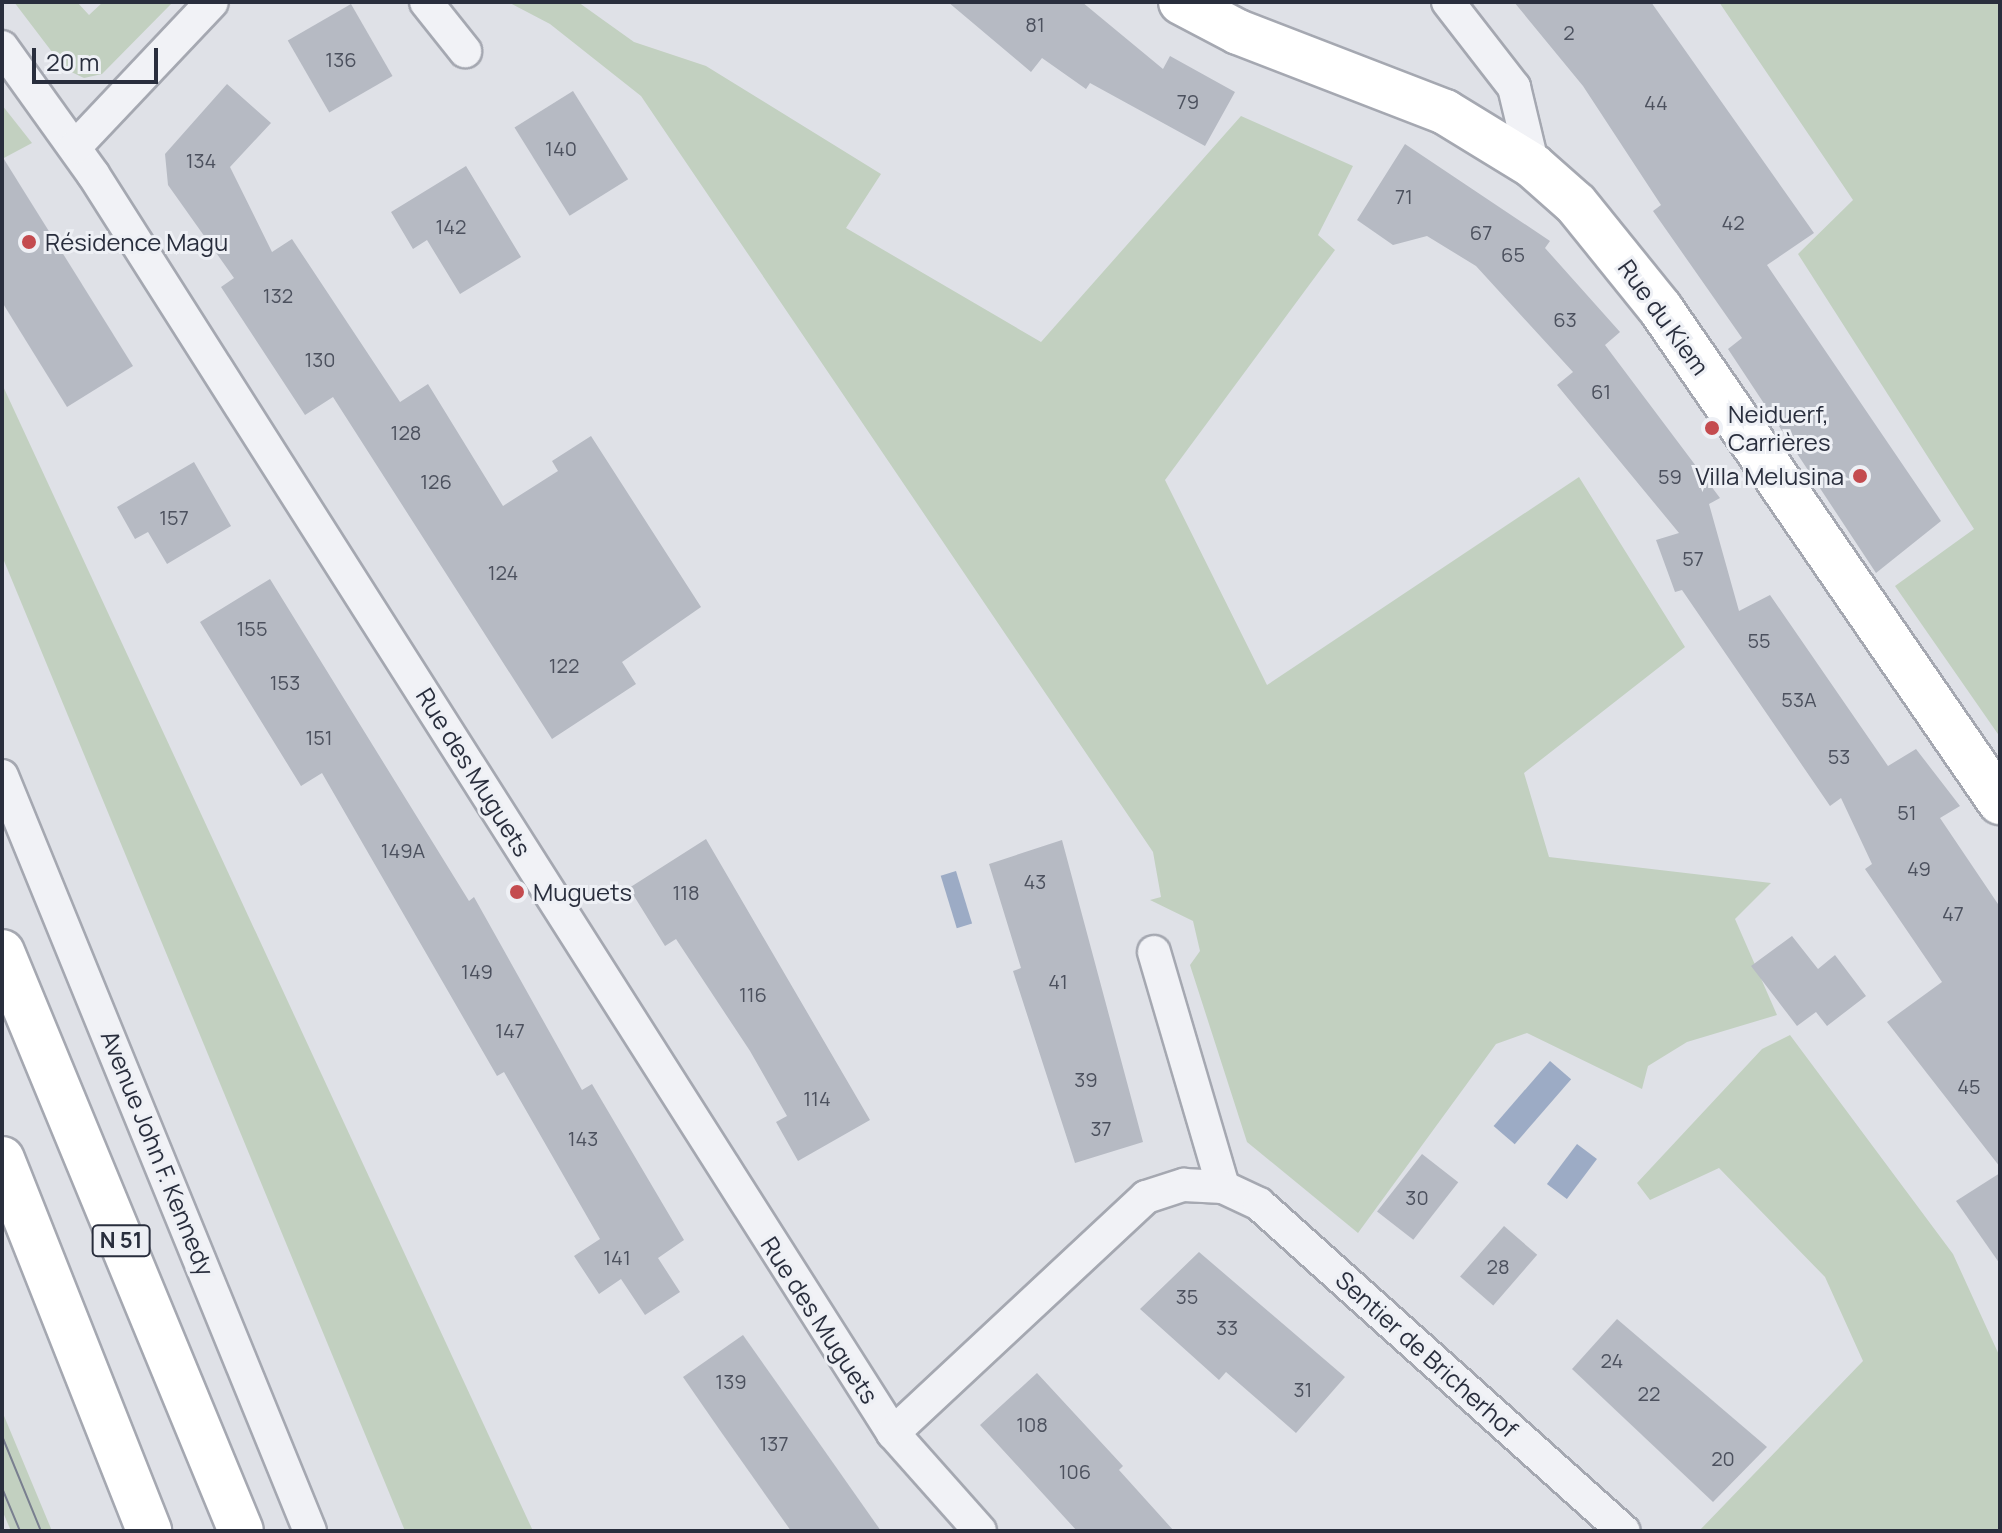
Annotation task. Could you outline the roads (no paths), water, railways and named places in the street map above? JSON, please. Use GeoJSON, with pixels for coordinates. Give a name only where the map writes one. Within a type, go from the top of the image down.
{"type":"FeatureCollection","features":[{"type":"Feature","properties":{"kind":"main road","name":"Rue du Kiem"},"geometry":{"type":"LineString","coordinates":[[1181,2],[1238,32],[1445,112],[1533,166],[1576,204],[1660,308],[2000,802]]}},
{"type":"Feature","properties":{"kind":"main road","name":"N 51"},"geometry":{"type":"LineString","coordinates":[[2,952],[241,1531]]}},
{"type":"Feature","properties":{"kind":"main road"},"geometry":{"type":"LineString","coordinates":[[2,1159],[149,1531]]}},
{"type":"Feature","properties":{"kind":"street"},"geometry":{"type":"LineString","coordinates":[[75,147],[212,2]]}},
{"type":"Feature","properties":{"kind":"street"},"geometry":{"type":"LineString","coordinates":[[426,2],[465,51]]}},
{"type":"Feature","properties":{"kind":"street"},"geometry":{"type":"LineString","coordinates":[[1448,2],[1514,87],[1533,166]]}},
{"type":"Feature","properties":{"kind":"street","name":"Rue des Muguets"},"geometry":{"type":"LineString","coordinates":[[2,47],[75,147],[893,1433],[980,1531]]}},
{"type":"Feature","properties":{"kind":"street","name":"Avenue John F. Kennedy"},"geometry":{"type":"LineString","coordinates":[[2,776],[310,1531]]}},
{"type":"Feature","properties":{"kind":"street"},"geometry":{"type":"LineString","coordinates":[[1154,952],[1223,1187]]}},
{"type":"Feature","properties":{"kind":"street","name":"Sentier de Bricherhof"},"geometry":{"type":"LineString","coordinates":[[893,1433],[1146,1197],[1184,1185],[1223,1187],[1259,1204],[1624,1531]]}},
{"type":"Feature","properties":{"kind":"water"},"geometry":{"type":"Polygon","coordinates":[[[956,871],[972,924],[957,928],[941,876],[956,871]]]}},
{"type":"Feature","properties":{"kind":"water"},"geometry":{"type":"Polygon","coordinates":[[[1550,1061],[1571,1079],[1515,1144],[1494,1126],[1550,1061]]]}},
{"type":"Feature","properties":{"kind":"water"},"geometry":{"type":"Polygon","coordinates":[[[1577,1144],[1597,1159],[1567,1199],[1547,1184],[1577,1144]]]}},
{"type":"Feature","properties":{"kind":"tram line"},"geometry":{"type":"LineString","coordinates":[[2,1436],[41,1531]]}},
{"type":"Feature","properties":{"kind":"tram line"},"geometry":{"type":"LineString","coordinates":[[2,1488],[20,1531]]}},
{"type":"Feature","properties":{"kind":"place","name":"Résidence Magu"},"geometry":{"type":"Point","coordinates":[29,242]}},
{"type":"Feature","properties":{"kind":"place","name":"Neiduerf, Carrières"},"geometry":{"type":"Point","coordinates":[1712,428]}},
{"type":"Feature","properties":{"kind":"place","name":"Villa Melusina"},"geometry":{"type":"Point","coordinates":[1860,476]}},
{"type":"Feature","properties":{"kind":"place","name":"Muguets"},"geometry":{"type":"Point","coordinates":[517,892]}}]}
